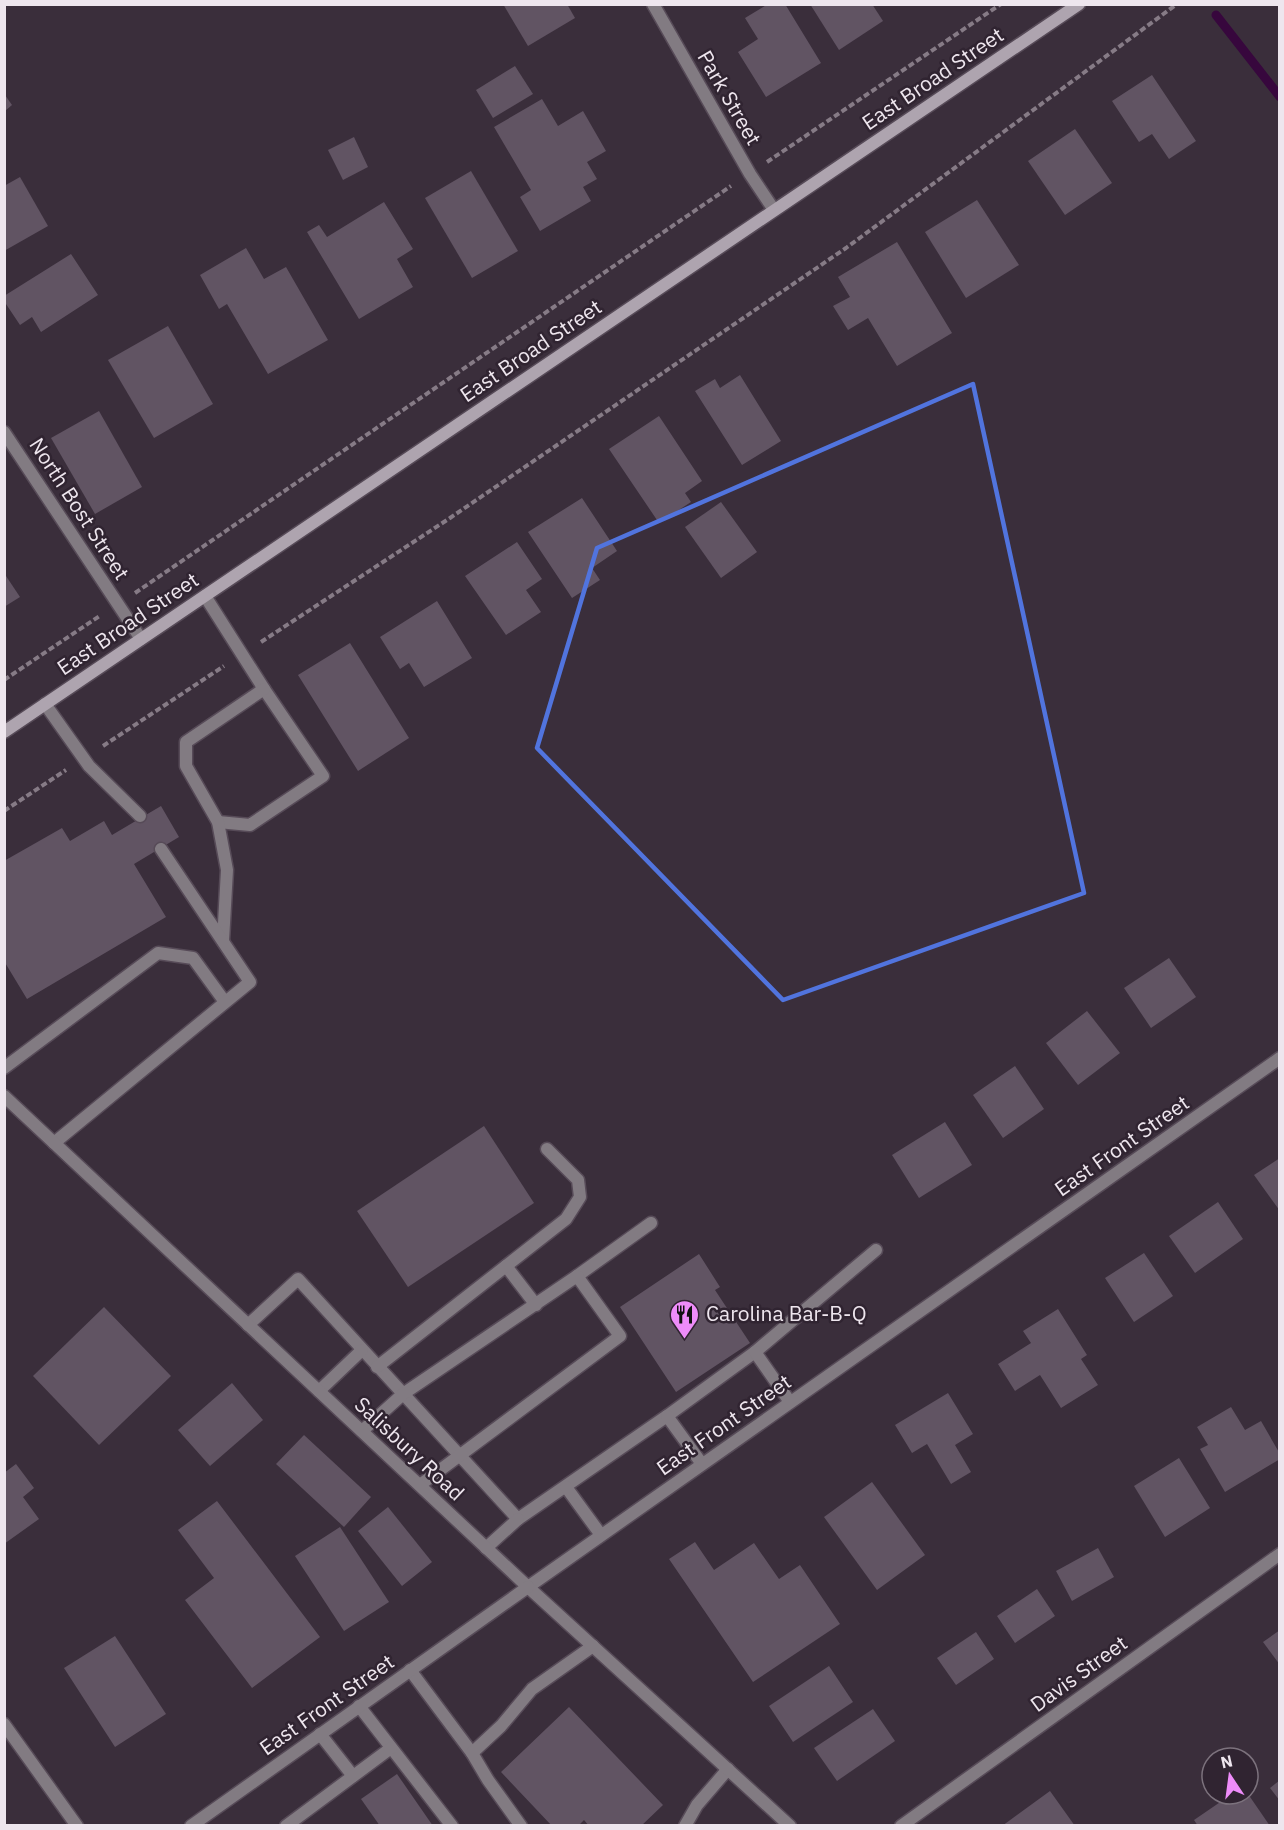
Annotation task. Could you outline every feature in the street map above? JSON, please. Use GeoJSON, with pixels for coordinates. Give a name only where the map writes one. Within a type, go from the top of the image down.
{"type":"FeatureCollection","features":[{"type":"Feature","properties":{"kind":"main road","name":"East Broad Street"},"geometry":{"type":"LineString","coordinates":[[4,732],[1079,4]]}},
{"type":"Feature","properties":{"kind":"street","name":"Park Street"},"geometry":{"type":"LineString","coordinates":[[653,4],[750,174],[774,210]]}},
{"type":"Feature","properties":{"kind":"street","name":"North Bost Street"},"geometry":{"type":"LineString","coordinates":[[4,432],[141,639]]}},
{"type":"Feature","properties":{"kind":"street"},"geometry":{"type":"LineString","coordinates":[[204,596],[323,776],[250,825],[218,822]]}},
{"type":"Feature","properties":{"kind":"street"},"geometry":{"type":"LineString","coordinates":[[223,941],[227,870],[218,822],[186,766],[186,742],[264,689]]}},
{"type":"Feature","properties":{"kind":"street"},"geometry":{"type":"LineString","coordinates":[[45,704],[89,766],[140,816]]}},
{"type":"Feature","properties":{"kind":"street"},"geometry":{"type":"LineString","coordinates":[[54,1143],[250,982],[161,849]]}},
{"type":"Feature","properties":{"kind":"street"},"geometry":{"type":"LineString","coordinates":[[4,1068],[158,953],[193,958],[225,1002]]}},
{"type":"Feature","properties":{"kind":"street","name":"East Front Street"},"geometry":{"type":"LineString","coordinates":[[191,1826],[1280,1058]]}},
{"type":"Feature","properties":{"kind":"street","name":"Salisbury Road"},"geometry":{"type":"LineString","coordinates":[[4,1096],[486,1548],[790,1826]]}},
{"type":"Feature","properties":{"kind":"street"},"geometry":{"type":"LineString","coordinates":[[378,1367],[566,1219],[580,1197],[578,1180],[547,1149]]}},
{"type":"Feature","properties":{"kind":"street"},"geometry":{"type":"LineString","coordinates":[[362,1431],[403,1394],[536,1305],[651,1223]]}},
{"type":"Feature","properties":{"kind":"street"},"geometry":{"type":"LineString","coordinates":[[486,1548],[518,1519],[755,1352],[876,1250]]}},
{"type":"Feature","properties":{"kind":"street"},"geometry":{"type":"LineString","coordinates":[[506,1266],[536,1305]]}},
{"type":"Feature","properties":{"kind":"street"},"geometry":{"type":"LineString","coordinates":[[420,1485],[620,1336],[577,1276]]}},
{"type":"Feature","properties":{"kind":"street"},"geometry":{"type":"LineString","coordinates":[[248,1325],[298,1279],[518,1519]]}},
{"type":"Feature","properties":{"kind":"street"},"geometry":{"type":"LineString","coordinates":[[319,1391],[362,1350]]}},
{"type":"Feature","properties":{"kind":"street"},"geometry":{"type":"LineString","coordinates":[[755,1352],[790,1402]]}},
{"type":"Feature","properties":{"kind":"street"},"geometry":{"type":"LineString","coordinates":[[667,1416],[702,1464]]}},
{"type":"Feature","properties":{"kind":"street"},"geometry":{"type":"LineString","coordinates":[[566,1486],[601,1535]]}},
{"type":"Feature","properties":{"kind":"street","name":"Davis Street"},"geometry":{"type":"LineString","coordinates":[[901,1826],[1280,1554]]}},
{"type":"Feature","properties":{"kind":"street"},"geometry":{"type":"LineString","coordinates":[[472,1753],[501,1726],[532,1689],[593,1646]]}},
{"type":"Feature","properties":{"kind":"street"},"geometry":{"type":"LineString","coordinates":[[410,1670],[472,1753],[521,1826]]}},
{"type":"Feature","properties":{"kind":"street"},"geometry":{"type":"LineString","coordinates":[[359,1706],[452,1826]]}},
{"type":"Feature","properties":{"kind":"street"},"geometry":{"type":"LineString","coordinates":[[4,1724],[77,1826]]}},
{"type":"Feature","properties":{"kind":"street"},"geometry":{"type":"LineString","coordinates":[[320,1734],[353,1776]]}},
{"type":"Feature","properties":{"kind":"street"},"geometry":{"type":"LineString","coordinates":[[286,1826],[391,1748]]}},
{"type":"Feature","properties":{"kind":"street"},"geometry":{"type":"LineString","coordinates":[[685,1826],[697,1805],[728,1769]]}},
{"type":"Feature","properties":{"kind":"path"},"geometry":{"type":"LineString","coordinates":[[4,680],[1001,4]]}},
{"type":"Feature","properties":{"kind":"path"},"geometry":{"type":"LineString","coordinates":[[4,811],[450,518],[846,248],[1177,4]]}},
{"type":"Feature","properties":{"kind":"highlighted area"},"geometry":{"type":"Polygon","coordinates":[[[973,384],[1084,893],[783,1000],[537,748],[597,548],[973,384]]]}},
{"type":"Feature","properties":{"kind":"building"},"geometry":{"type":"Polygon","coordinates":[[[503,4],[567,4],[575,18],[528,46],[503,4]]]}},
{"type":"Feature","properties":{"kind":"building"},"geometry":{"type":"Polygon","coordinates":[[[768,4],[785,4],[821,63],[766,97],[738,52],[758,39],[745,18],[768,4]]]}},
{"type":"Feature","properties":{"kind":"building"},"geometry":{"type":"Polygon","coordinates":[[[810,4],[872,4],[883,21],[839,50],[810,4]]]}},
{"type":"Feature","properties":{"kind":"building"},"geometry":{"type":"Polygon","coordinates":[[[515,66],[533,94],[493,118],[476,90],[515,66]]]}},
{"type":"Feature","properties":{"kind":"building"},"geometry":{"type":"Polygon","coordinates":[[[1152,75],[1196,141],[1169,159],[1152,134],[1139,142],[1112,101],[1152,75]]]}},
{"type":"Feature","properties":{"kind":"building"},"geometry":{"type":"Polygon","coordinates":[[[5,95],[12,105],[5,111],[5,95]]]}},
{"type":"Feature","properties":{"kind":"building"},"geometry":{"type":"Polygon","coordinates":[[[542,99],[558,126],[583,111],[606,151],[587,162],[597,179],[583,187],[591,201],[540,231],[520,197],[531,190],[494,127],[542,99]]]}},
{"type":"Feature","properties":{"kind":"building"},"geometry":{"type":"Polygon","coordinates":[[[1075,129],[1112,183],[1065,215],[1028,161],[1075,129]]]}},
{"type":"Feature","properties":{"kind":"building"},"geometry":{"type":"Polygon","coordinates":[[[354,137],[368,167],[343,180],[328,150],[354,137]]]}},
{"type":"Feature","properties":{"kind":"building"},"geometry":{"type":"Polygon","coordinates":[[[471,171],[518,251],[472,278],[425,198],[471,171]]]}},
{"type":"Feature","properties":{"kind":"building"},"geometry":{"type":"Polygon","coordinates":[[[20,177],[48,226],[4,251],[4,186],[20,177]]]}},
{"type":"Feature","properties":{"kind":"building"},"geometry":{"type":"Polygon","coordinates":[[[977,200],[1019,265],[966,298],[925,232],[977,200]]]}},
{"type":"Feature","properties":{"kind":"building"},"geometry":{"type":"Polygon","coordinates":[[[384,202],[413,249],[397,259],[413,287],[359,319],[307,232],[319,225],[327,237],[384,202]]]}},
{"type":"Feature","properties":{"kind":"building"},"geometry":{"type":"Polygon","coordinates":[[[897,242],[952,333],[897,366],[868,318],[848,330],[833,306],[850,297],[838,277],[897,242]]]}},
{"type":"Feature","properties":{"kind":"building"},"geometry":{"type":"Polygon","coordinates":[[[246,248],[264,279],[286,267],[328,340],[268,374],[227,304],[219,309],[200,275],[246,248]]]}},
{"type":"Feature","properties":{"kind":"building"},"geometry":{"type":"Polygon","coordinates":[[[71,254],[98,295],[41,332],[32,317],[20,325],[4,301],[4,296],[71,254]]]}},
{"type":"Feature","properties":{"kind":"building"},"geometry":{"type":"Polygon","coordinates":[[[168,326],[213,404],[154,438],[108,360],[168,326]]]}},
{"type":"Feature","properties":{"kind":"building"},"geometry":{"type":"Polygon","coordinates":[[[740,375],[781,441],[742,465],[695,391],[715,379],[720,388],[740,375]]]}},
{"type":"Feature","properties":{"kind":"building"},"geometry":{"type":"Polygon","coordinates":[[[99,411],[142,487],[95,514],[51,438],[99,411]]]}},
{"type":"Feature","properties":{"kind":"building"},"geometry":{"type":"Polygon","coordinates":[[[659,416],[702,481],[685,493],[691,502],[659,523],[609,449],[659,416]]]}},
{"type":"Feature","properties":{"kind":"building"},"geometry":{"type":"Polygon","coordinates":[[[582,498],[617,551],[592,568],[600,580],[572,598],[528,532],[582,498]]]}},
{"type":"Feature","properties":{"kind":"building"},"geometry":{"type":"Polygon","coordinates":[[[721,502],[757,552],[721,578],[685,527],[721,502]]]}},
{"type":"Feature","properties":{"kind":"building"},"geometry":{"type":"Polygon","coordinates":[[[517,542],[542,579],[526,590],[541,612],[506,635],[465,576],[517,542]]]}},
{"type":"Feature","properties":{"kind":"building"},"geometry":{"type":"Polygon","coordinates":[[[4,573],[20,597],[4,607],[4,573]]]}},
{"type":"Feature","properties":{"kind":"building"},"geometry":{"type":"Polygon","coordinates":[[[437,601],[472,658],[424,687],[409,663],[400,669],[380,637],[437,601]]]}},
{"type":"Feature","properties":{"kind":"building"},"geometry":{"type":"Polygon","coordinates":[[[350,643],[409,738],[358,771],[298,675],[350,643]]]}},
{"type":"Feature","properties":{"kind":"building"},"geometry":{"type":"Polygon","coordinates":[[[161,806],[179,837],[134,864],[166,917],[27,999],[4,961],[4,861],[62,828],[70,841],[104,821],[112,835],[161,806]]]}},
{"type":"Feature","properties":{"kind":"building"},"geometry":{"type":"Polygon","coordinates":[[[1169,958],[1196,997],[1151,1028],[1124,988],[1169,958]]]}},
{"type":"Feature","properties":{"kind":"building"},"geometry":{"type":"Polygon","coordinates":[[[1087,1011],[1120,1053],[1078,1085],[1046,1043],[1087,1011]]]}},
{"type":"Feature","properties":{"kind":"building"},"geometry":{"type":"Polygon","coordinates":[[[1015,1066],[1044,1109],[1003,1138],[973,1095],[1015,1066]]]}},
{"type":"Feature","properties":{"kind":"building"},"geometry":{"type":"Polygon","coordinates":[[[945,1122],[972,1165],[919,1198],[892,1155],[945,1122]]]}},
{"type":"Feature","properties":{"kind":"building"},"geometry":{"type":"Polygon","coordinates":[[[484,1126],[534,1203],[408,1287],[357,1211],[484,1126]]]}},
{"type":"Feature","properties":{"kind":"building"},"geometry":{"type":"Polygon","coordinates":[[[1280,1158],[1280,1211],[1254,1175],[1280,1158]]]}},
{"type":"Feature","properties":{"kind":"building"},"geometry":{"type":"Polygon","coordinates":[[[1218,1202],[1243,1239],[1195,1273],[1169,1236],[1218,1202]]]}},
{"type":"Feature","properties":{"kind":"building"},"geometry":{"type":"Polygon","coordinates":[[[1144,1253],[1173,1296],[1134,1322],[1105,1278],[1144,1253]]]}},
{"type":"Feature","properties":{"kind":"building"},"geometry":{"type":"Polygon","coordinates":[[[699,1254],[720,1287],[715,1290],[750,1343],[676,1392],[620,1307],[699,1254]]]}},
{"type":"Feature","properties":{"kind":"building"},"geometry":{"type":"Polygon","coordinates":[[[104,1307],[171,1376],[99,1445],[33,1376],[104,1307]]]}},
{"type":"Feature","properties":{"kind":"building"},"geometry":{"type":"Polygon","coordinates":[[[1058,1309],[1087,1355],[1081,1359],[1098,1385],[1061,1408],[1040,1375],[1015,1391],[998,1364],[1031,1343],[1023,1331],[1058,1309]]]}},
{"type":"Feature","properties":{"kind":"building"},"geometry":{"type":"Polygon","coordinates":[[[232,1383],[263,1420],[210,1466],[178,1430],[232,1383]]]}},
{"type":"Feature","properties":{"kind":"building"},"geometry":{"type":"Polygon","coordinates":[[[948,1393],[973,1434],[955,1445],[971,1472],[951,1484],[927,1444],[912,1453],[895,1425],[948,1393]]]}},
{"type":"Feature","properties":{"kind":"building"},"geometry":{"type":"Polygon","coordinates":[[[1231,1407],[1245,1430],[1261,1421],[1280,1454],[1280,1459],[1225,1492],[1200,1449],[1208,1445],[1197,1427],[1231,1407]]]}},
{"type":"Feature","properties":{"kind":"building"},"geometry":{"type":"Polygon","coordinates":[[[304,1435],[371,1497],[344,1527],[276,1464],[304,1435]]]}},
{"type":"Feature","properties":{"kind":"building"},"geometry":{"type":"Polygon","coordinates":[[[1179,1458],[1210,1508],[1165,1537],[1134,1486],[1179,1458]]]}},
{"type":"Feature","properties":{"kind":"building"},"geometry":{"type":"Polygon","coordinates":[[[16,1464],[34,1488],[23,1497],[39,1519],[4,1544],[4,1473],[16,1464]]]}},
{"type":"Feature","properties":{"kind":"building"},"geometry":{"type":"Polygon","coordinates":[[[872,1482],[925,1555],[877,1590],[824,1517],[872,1482]]]}},
{"type":"Feature","properties":{"kind":"building"},"geometry":{"type":"Polygon","coordinates":[[[217,1501],[320,1637],[252,1688],[185,1600],[214,1578],[178,1530],[217,1501]]]}},
{"type":"Feature","properties":{"kind":"building"},"geometry":{"type":"Polygon","coordinates":[[[388,1507],[432,1562],[402,1586],[358,1531],[388,1507]]]}},
{"type":"Feature","properties":{"kind":"building"},"geometry":{"type":"Polygon","coordinates":[[[340,1527],[389,1602],[344,1631],[295,1556],[340,1527]]]}},
{"type":"Feature","properties":{"kind":"building"},"geometry":{"type":"Polygon","coordinates":[[[695,1542],[714,1570],[754,1543],[779,1579],[800,1565],[840,1624],[753,1682],[669,1559],[695,1542]]]}},
{"type":"Feature","properties":{"kind":"building"},"geometry":{"type":"Polygon","coordinates":[[[1098,1548],[1114,1577],[1072,1601],[1056,1571],[1098,1548]]]}},
{"type":"Feature","properties":{"kind":"building"},"geometry":{"type":"Polygon","coordinates":[[[1037,1589],[1055,1616],[1015,1643],[997,1616],[1037,1589]]]}},
{"type":"Feature","properties":{"kind":"building"},"geometry":{"type":"Polygon","coordinates":[[[1280,1630],[1280,1665],[1263,1642],[1280,1630]]]}},
{"type":"Feature","properties":{"kind":"building"},"geometry":{"type":"Polygon","coordinates":[[[976,1632],[994,1659],[956,1685],[937,1658],[976,1632]]]}},
{"type":"Feature","properties":{"kind":"building"},"geometry":{"type":"Polygon","coordinates":[[[115,1636],[166,1714],[115,1747],[64,1668],[115,1636]]]}},
{"type":"Feature","properties":{"kind":"building"},"geometry":{"type":"Polygon","coordinates":[[[829,1666],[853,1702],[793,1742],[769,1706],[829,1666]]]}},
{"type":"Feature","properties":{"kind":"building"},"geometry":{"type":"Polygon","coordinates":[[[569,1707],[663,1805],[641,1826],[589,1826],[584,1820],[578,1826],[552,1826],[501,1772],[569,1707]]]}},
{"type":"Feature","properties":{"kind":"building"},"geometry":{"type":"Polygon","coordinates":[[[873,1709],[895,1741],[837,1781],[814,1748],[873,1709]]]}},
{"type":"Feature","properties":{"kind":"building"},"geometry":{"type":"Polygon","coordinates":[[[397,1774],[433,1826],[380,1826],[361,1799],[397,1774]]]}},
{"type":"Feature","properties":{"kind":"building"},"geometry":{"type":"Polygon","coordinates":[[[1280,1780],[1280,1801],[1270,1788],[1280,1780]]]}},
{"type":"Feature","properties":{"kind":"building"},"geometry":{"type":"Polygon","coordinates":[[[1050,1791],[1075,1826],[1002,1826],[1050,1791]]]}},
{"type":"Feature","properties":{"kind":"building"},"geometry":{"type":"Polygon","coordinates":[[[1214,1806],[1256,1806],[1270,1826],[1198,1826],[1194,1820],[1214,1806]]]}},
{"type":"Feature","properties":{"kind":"waterway"},"geometry":{"type":"LineString","coordinates":[[1216,15],[1280,97]]}},
{"type":"Feature","properties":{"kind":"place","name":"Carolina Bar-B-Q"},"geometry":{"type":"Point","coordinates":[685,1340]}}]}
